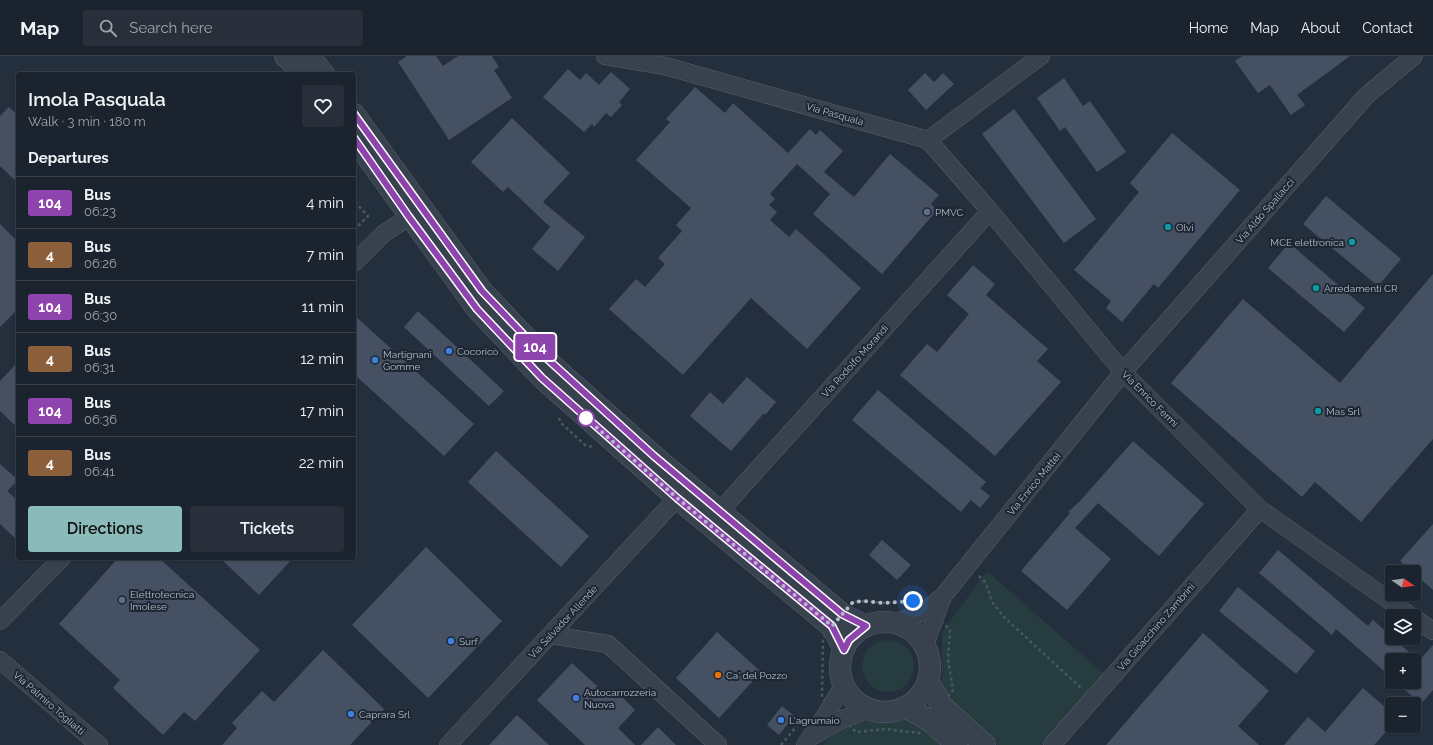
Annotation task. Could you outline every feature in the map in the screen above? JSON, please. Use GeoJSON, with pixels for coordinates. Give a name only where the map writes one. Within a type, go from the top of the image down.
{"type":"FeatureCollection","features":[{"type":"Feature","properties":{"kind":"street"},"geometry":{"type":"LineString","coordinates":[[285,56],[313,64]]}},
{"type":"Feature","properties":{"kind":"street","name":"Via Pasquala"},"geometry":{"type":"LineString","coordinates":[[605,56],[665,66],[928,140]]}},
{"type":"Feature","properties":{"kind":"street"},"geometry":{"type":"LineString","coordinates":[[928,140],[1041,56]]}},
{"type":"Feature","properties":{"kind":"street","name":"Via Aldo Spallacci"},"geometry":{"type":"LineString","coordinates":[[1123,372],[1367,95],[1414,56]]}},
{"type":"Feature","properties":{"kind":"street"},"geometry":{"type":"LineString","coordinates":[[356,117],[482,291],[495,306],[562,374],[654,456],[720,511],[838,620],[844,650]]}},
{"type":"Feature","properties":{"kind":"street","name":"Via Enrico Fermi"},"geometry":{"type":"LineString","coordinates":[[928,140],[990,211],[1123,372],[1260,509],[1402,609]]}},
{"type":"Feature","properties":{"kind":"street"},"geometry":{"type":"LineString","coordinates":[[356,141],[409,217],[477,309],[542,378],[677,498],[838,620],[866,626]]}},
{"type":"Feature","properties":{"kind":"street","name":"Via Rodolfo Morandi"},"geometry":{"type":"LineString","coordinates":[[720,511],[990,211]]}},
{"type":"Feature","properties":{"kind":"street"},"geometry":{"type":"LineString","coordinates":[[356,261],[383,234],[409,217]]}},
{"type":"Feature","properties":{"kind":"street","name":"Via Enrico Mattei"},"geometry":{"type":"LineString","coordinates":[[925,645],[931,613],[944,595],[1123,372]]}},
{"type":"Feature","properties":{"kind":"street","name":"Via Salvador Allende"},"geometry":{"type":"LineString","coordinates":[[448,745],[677,498]]}},
{"type":"Feature","properties":{"kind":"street","name":"Via Gioacchino Zambrini"},"geometry":{"type":"LineString","coordinates":[[1052,745],[1260,509]]}},
{"type":"Feature","properties":{"kind":"street"},"geometry":{"type":"LineString","coordinates":[[0,621],[60,560]]}},
{"type":"Feature","properties":{"kind":"street"},"geometry":{"type":"LineString","coordinates":[[891,622],[916,634],[925,645],[929,656],[930,668],[928,680],[923,691],[916,700],[906,707],[894,711],[881,712],[869,709],[858,703],[850,695],[844,684],[840,667],[844,650],[853,636],[866,626],[878,622],[908,620],[931,613]]}},
{"type":"Feature","properties":{"kind":"street"},"geometry":{"type":"LineString","coordinates":[[1421,623],[1433,631]]}},
{"type":"Feature","properties":{"kind":"street"},"geometry":{"type":"LineString","coordinates":[[550,635],[608,644],[718,745]]}},
{"type":"Feature","properties":{"kind":"street","name":"Via Palmiro Togliatti"},"geometry":{"type":"LineString","coordinates":[[0,660],[99,745]]}},
{"type":"Feature","properties":{"kind":"street"},"geometry":{"type":"LineString","coordinates":[[928,680],[935,713],[957,745]]}},
{"type":"Feature","properties":{"kind":"street"},"geometry":{"type":"LineString","coordinates":[[808,741],[844,684]]}},
{"type":"Feature","properties":{"kind":"street"},"geometry":{"type":"LineString","coordinates":[[906,707],[935,713],[985,745]]}},
{"type":"Feature","properties":{"kind":"street"},"geometry":{"type":"LineString","coordinates":[[808,741],[843,719],[869,709]]}},
{"type":"Feature","properties":{"kind":"path"},"geometry":{"type":"LineString","coordinates":[[356,203],[368,216],[356,228]]}},
{"type":"Feature","properties":{"kind":"path"},"geometry":{"type":"LineString","coordinates":[[968,564],[986,583],[992,602],[1004,617],[1061,668],[1092,699]]}},
{"type":"Feature","properties":{"kind":"path"},"geometry":{"type":"LineString","coordinates":[[864,601],[884,603],[913,601],[931,613],[950,630],[948,659],[953,690],[919,733],[886,729],[856,732],[822,696],[823,638],[838,620],[853,602],[864,601]]}},
{"type":"Feature","properties":{"kind":"green space"},"geometry":{"type":"Polygon","coordinates":[[[987,571],[1104,674],[1042,745],[997,745],[942,699],[942,632],[987,571]]]}},
{"type":"Feature","properties":{"kind":"green space"},"geometry":{"type":"Polygon","coordinates":[[[888,640],[902,644],[910,652],[914,666],[910,680],[902,688],[888,692],[874,688],[866,680],[862,666],[866,652],[874,644],[888,640]]]}},
{"type":"Feature","properties":{"kind":"green space"},"geometry":{"type":"Polygon","coordinates":[[[869,718],[902,718],[920,723],[947,745],[823,745],[838,732],[850,725],[869,718]]]}},
{"type":"Feature","properties":{"kind":"building"},"geometry":{"type":"Polygon","coordinates":[[[407,56],[436,56],[443,66],[458,56],[492,56],[499,67],[494,70],[512,98],[449,140],[398,62],[407,56]]]}},
{"type":"Feature","properties":{"kind":"building"},"geometry":{"type":"Polygon","coordinates":[[[1242,56],[1350,56],[1297,95],[1305,105],[1291,115],[1270,85],[1258,93],[1235,61],[1242,56]]]}},
{"type":"Feature","properties":{"kind":"building"},"geometry":{"type":"Polygon","coordinates":[[[568,69],[580,80],[586,73],[599,85],[611,72],[630,89],[619,102],[622,105],[611,117],[606,113],[594,127],[592,124],[584,132],[543,97],[568,69]]]}},
{"type":"Feature","properties":{"kind":"building"},"geometry":{"type":"Polygon","coordinates":[[[925,73],[934,82],[943,73],[954,84],[926,110],[908,90],[925,73]]]}},
{"type":"Feature","properties":{"kind":"building"},"geometry":{"type":"Polygon","coordinates":[[[1064,78],[1083,106],[1090,101],[1126,152],[1097,172],[1065,127],[1060,131],[1037,98],[1064,78]]]}},
{"type":"Feature","properties":{"kind":"building"},"geometry":{"type":"Polygon","coordinates":[[[695,87],[725,113],[733,103],[788,153],[810,129],[816,135],[820,130],[843,151],[824,172],[854,197],[890,154],[939,195],[931,204],[937,210],[882,274],[813,214],[830,194],[797,164],[770,194],[775,199],[769,205],[777,212],[770,220],[789,237],[796,229],[861,288],[807,349],[751,298],[683,375],[609,309],[636,279],[645,287],[665,264],[658,258],[682,231],[676,225],[691,208],[636,160],[670,122],[666,119],[695,87]]]}},
{"type":"Feature","properties":{"kind":"building"},"geometry":{"type":"Polygon","coordinates":[[[9,107],[16,114],[16,181],[0,166],[0,116],[9,107]]]}},
{"type":"Feature","properties":{"kind":"building"},"geometry":{"type":"Polygon","coordinates":[[[1014,109],[1096,219],[1064,243],[982,134],[1014,109]]]}},
{"type":"Feature","properties":{"kind":"building"},"geometry":{"type":"Polygon","coordinates":[[[512,118],[570,173],[543,202],[585,237],[558,271],[532,249],[550,227],[508,187],[503,192],[471,162],[512,118]]]}},
{"type":"Feature","properties":{"kind":"building","name":"Olvi"},"geometry":{"type":"Polygon","coordinates":[[[1172,133],[1240,190],[1158,288],[1154,284],[1122,322],[1106,308],[1111,301],[1074,270],[1139,192],[1130,183],[1172,133]]]}},
{"type":"Feature","properties":{"kind":"building","name":"MCE elettronica"},"geometry":{"type":"Polygon","coordinates":[[[1326,196],[1401,259],[1378,286],[1303,224],[1326,196]]]}},
{"type":"Feature","properties":{"kind":"building"},"geometry":{"type":"Polygon","coordinates":[[[0,224],[16,240],[16,311],[0,327],[0,224]]]}},
{"type":"Feature","properties":{"kind":"building","name":"Arredamenti CR"},"geometry":{"type":"Polygon","coordinates":[[[1289,243],[1365,308],[1344,332],[1268,268],[1289,243]]]}},
{"type":"Feature","properties":{"kind":"building"},"geometry":{"type":"Polygon","coordinates":[[[973,265],[995,284],[986,295],[1048,349],[1037,361],[1061,382],[995,456],[900,375],[927,344],[937,352],[969,314],[947,295],[973,265]]]}},
{"type":"Feature","properties":{"kind":"building","name":"Mas Srl"},"geometry":{"type":"Polygon","coordinates":[[[1433,274],[1433,439],[1361,522],[1315,482],[1302,497],[1171,383],[1243,299],[1340,383],[1433,274]]]}},
{"type":"Feature","properties":{"kind":"building"},"geometry":{"type":"Polygon","coordinates":[[[418,311],[504,391],[489,406],[404,327],[418,311]]]}},
{"type":"Feature","properties":{"kind":"building"},"geometry":{"type":"Polygon","coordinates":[[[356,317],[474,424],[444,456],[356,376],[356,317]]]}},
{"type":"Feature","properties":{"kind":"building"},"geometry":{"type":"Polygon","coordinates":[[[16,364],[16,426],[0,411],[0,381],[16,364]]]}},
{"type":"Feature","properties":{"kind":"building"},"geometry":{"type":"Polygon","coordinates":[[[747,377],[776,402],[765,415],[764,413],[731,451],[690,416],[710,392],[723,404],[747,377]]]}},
{"type":"Feature","properties":{"kind":"building"},"geometry":{"type":"Polygon","coordinates":[[[878,390],[986,482],[980,488],[990,496],[980,508],[971,500],[961,512],[852,420],[878,390]]]}},
{"type":"Feature","properties":{"kind":"building"},"geometry":{"type":"Polygon","coordinates":[[[1133,441],[1204,504],[1159,556],[1098,503],[1075,528],[1111,559],[1067,610],[1021,571],[1070,513],[1068,512],[1080,501],[1133,441]]]}},
{"type":"Feature","properties":{"kind":"building"},"geometry":{"type":"Polygon","coordinates":[[[496,451],[589,536],[561,567],[468,482],[496,451]]]}},
{"type":"Feature","properties":{"kind":"building"},"geometry":{"type":"Polygon","coordinates":[[[0,464],[16,478],[16,482],[7,491],[16,499],[16,539],[0,524],[0,464]]]}},
{"type":"Feature","properties":{"kind":"building"},"geometry":{"type":"Polygon","coordinates":[[[1433,524],[1433,590],[1421,579],[1421,565],[1405,565],[1400,561],[1433,524]]]}},
{"type":"Feature","properties":{"kind":"building"},"geometry":{"type":"Polygon","coordinates":[[[882,540],[911,565],[897,580],[869,555],[882,540]]]}},
{"type":"Feature","properties":{"kind":"building"},"geometry":{"type":"Polygon","coordinates":[[[426,547],[502,621],[428,698],[352,625],[426,547]]]}},
{"type":"Feature","properties":{"kind":"building"},"geometry":{"type":"Polygon","coordinates":[[[1278,550],[1368,626],[1373,620],[1385,631],[1385,645],[1401,645],[1410,653],[1385,653],[1385,672],[1336,629],[1332,635],[1259,573],[1278,550]]]}},
{"type":"Feature","properties":{"kind":"building"},"geometry":{"type":"Polygon","coordinates":[[[116,560],[161,560],[260,650],[195,721],[184,712],[163,735],[113,688],[120,680],[59,624],[116,560]]]}},
{"type":"Feature","properties":{"kind":"building"},"geometry":{"type":"Polygon","coordinates":[[[222,560],[291,560],[259,595],[222,560]]]}},
{"type":"Feature","properties":{"kind":"building"},"geometry":{"type":"Polygon","coordinates":[[[1238,587],[1315,651],[1296,674],[1219,611],[1238,587]]]}},
{"type":"Feature","properties":{"kind":"building","name":"Ca' del Pozzo"},"geometry":{"type":"Polygon","coordinates":[[[717,632],[761,672],[719,718],[676,678],[717,632]]]}},
{"type":"Feature","properties":{"kind":"building"},"geometry":{"type":"Polygon","coordinates":[[[1203,633],[1269,691],[1238,726],[1259,745],[1106,745],[1203,633]]]}},
{"type":"Feature","properties":{"kind":"building"},"geometry":{"type":"Polygon","coordinates":[[[1433,645],[1433,690],[1421,704],[1421,697],[1413,697],[1404,689],[1421,689],[1421,659],[1433,645]]]}},
{"type":"Feature","properties":{"kind":"building"},"geometry":{"type":"Polygon","coordinates":[[[323,650],[384,709],[350,745],[222,745],[237,728],[232,723],[262,691],[274,702],[323,650]]]}},
{"type":"Feature","properties":{"kind":"building"},"geometry":{"type":"Polygon","coordinates":[[[572,663],[608,696],[614,689],[635,710],[618,728],[635,745],[585,745],[537,700],[572,663]]]}},
{"type":"Feature","properties":{"kind":"building"},"geometry":{"type":"Polygon","coordinates":[[[1363,688],[1385,707],[1385,733],[1374,745],[1284,745],[1308,717],[1325,732],[1363,688]]]}},
{"type":"Feature","properties":{"kind":"building"},"geometry":{"type":"Polygon","coordinates":[[[782,706],[794,716],[779,735],[767,725],[782,706]]]}},
{"type":"Feature","properties":{"kind":"building"},"geometry":{"type":"Polygon","coordinates":[[[517,715],[549,745],[489,745],[517,715]]]}},
{"type":"Feature","properties":{"kind":"building"},"geometry":{"type":"Polygon","coordinates":[[[658,727],[676,745],[641,745],[658,727]]]}},
{"type":"Feature","properties":{"kind":"bus line","name":"104"},"geometry":{"type":"LineString","coordinates":[[356,117],[482,291],[551,364],[654,456],[842,614],[866,626],[849,640],[844,650],[832,626],[677,498],[542,378],[477,309],[409,217],[356,141]]}},
{"type":"Feature","properties":{"kind":"place","name":"PMVC"},"geometry":{"type":"Point","coordinates":[927,212]}},
{"type":"Feature","properties":{"kind":"place","name":"Olvi"},"geometry":{"type":"Point","coordinates":[1168,227]}},
{"type":"Feature","properties":{"kind":"place","name":"MCE elettronica"},"geometry":{"type":"Point","coordinates":[1352,242]}},
{"type":"Feature","properties":{"kind":"place","name":"Arredamenti CR"},"geometry":{"type":"Point","coordinates":[1316,288]}},
{"type":"Feature","properties":{"kind":"place","name":"Cocoricò"},"geometry":{"type":"Point","coordinates":[449,351]}},
{"type":"Feature","properties":{"kind":"place","name":"Martignani Gomme"},"geometry":{"type":"Point","coordinates":[375,360]}},
{"type":"Feature","properties":{"kind":"place","name":"Mas Srl"},"geometry":{"type":"Point","coordinates":[1318,411]}},
{"type":"Feature","properties":{"kind":"place","name":"Elettrotecnica Imolese"},"geometry":{"type":"Point","coordinates":[122,600]}},
{"type":"Feature","properties":{"kind":"place","name":"Surf"},"geometry":{"type":"Point","coordinates":[451,641]}},
{"type":"Feature","properties":{"kind":"place","name":"Ca' del Pozzo"},"geometry":{"type":"Point","coordinates":[718,675]}},
{"type":"Feature","properties":{"kind":"place","name":"Autocarrozzeria Nuova"},"geometry":{"type":"Point","coordinates":[576,698]}},
{"type":"Feature","properties":{"kind":"place","name":"Caprara Srl"},"geometry":{"type":"Point","coordinates":[351,714]}},
{"type":"Feature","properties":{"kind":"place","name":"L'agrumaio"},"geometry":{"type":"Point","coordinates":[781,720]}},
{"type":"Feature","properties":{"kind":"route"},"geometry":{"type":"LineString","coordinates":[[586,418],[677,498],[832,626],[853,602],[864,601],[884,603],[913,601]]}}]}
